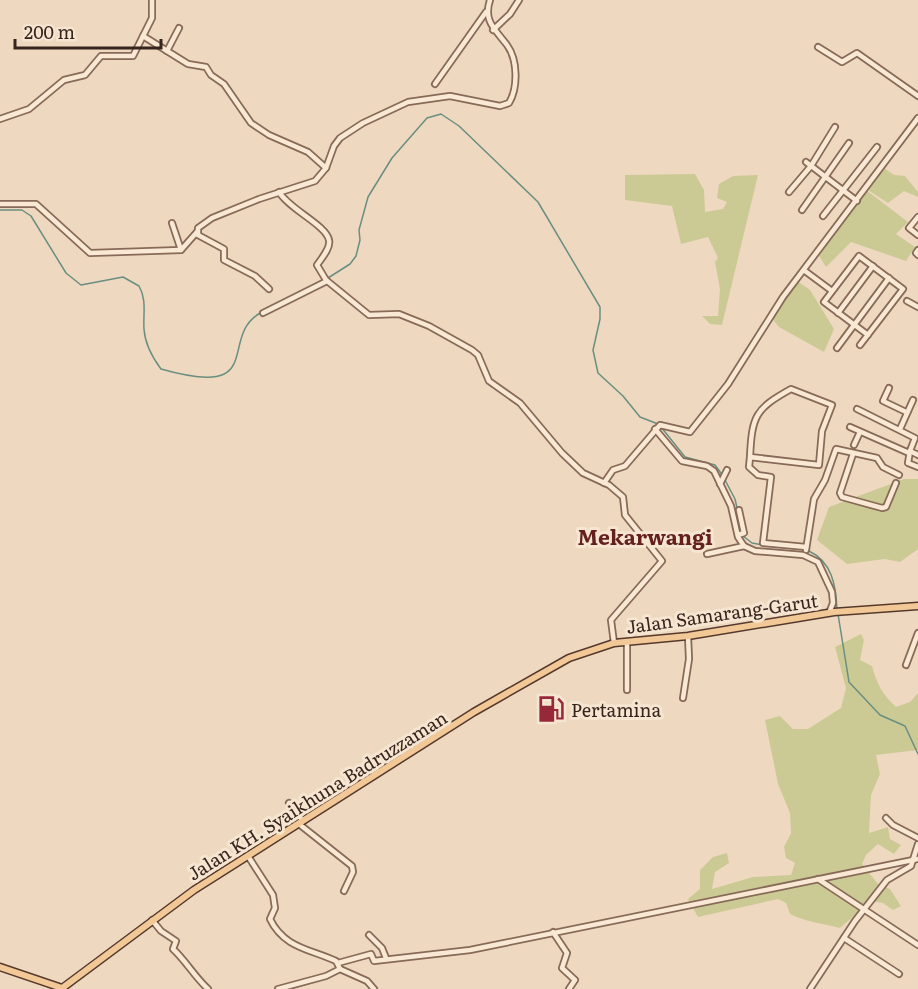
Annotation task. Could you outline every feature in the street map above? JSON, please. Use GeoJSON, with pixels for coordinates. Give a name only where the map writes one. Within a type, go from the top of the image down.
{"type":"FeatureCollection","features":[{"type":"Feature","properties":{"kind":"main road","name":"Jalan Samarang-Garut"},"geometry":{"type":"LineString","coordinates":[[600,646],[688,636],[831,613],[918,606]]}},
{"type":"Feature","properties":{"kind":"main road","name":"Jalan KH. Syaikhuna Badruzzaman"},"geometry":{"type":"LineString","coordinates":[[61,988],[152,920],[301,822],[520,684],[569,658],[600,646]]}},
{"type":"Feature","properties":{"kind":"main road"},"geometry":{"type":"LineString","coordinates":[[0,967],[61,988]]}},
{"type":"Feature","properties":{"kind":"street"},"geometry":{"type":"LineString","coordinates":[[0,119],[30,108],[64,80],[85,75],[101,56],[134,56],[154,12],[152,0]]}},
{"type":"Feature","properties":{"kind":"street"},"geometry":{"type":"LineString","coordinates":[[435,84],[486,12],[490,0]]}},
{"type":"Feature","properties":{"kind":"street"},"geometry":{"type":"LineString","coordinates":[[493,30],[510,14],[519,0]]}},
{"type":"Feature","properties":{"kind":"street"},"geometry":{"type":"LineString","coordinates":[[0,204],[36,204],[90,253],[181,250],[200,226],[212,218],[279,192],[306,186],[315,181],[326,168],[334,146],[340,138],[363,123],[408,102],[450,96],[500,106],[509,103],[516,85],[512,58],[508,46],[493,30],[486,12]]}},
{"type":"Feature","properties":{"kind":"street"},"geometry":{"type":"LineString","coordinates":[[167,51],[179,28]]}},
{"type":"Feature","properties":{"kind":"street"},"geometry":{"type":"LineString","coordinates":[[143,36],[192,66],[206,67],[211,75],[224,84],[251,123],[269,135],[308,152],[326,168]]}},
{"type":"Feature","properties":{"kind":"street"},"geometry":{"type":"LineString","coordinates":[[818,47],[842,62],[857,53],[918,96]]}},
{"type":"Feature","properties":{"kind":"street"},"geometry":{"type":"LineString","coordinates":[[658,427],[690,432],[728,384],[766,322],[918,118]]}},
{"type":"Feature","properties":{"kind":"street"},"geometry":{"type":"LineString","coordinates":[[789,192],[835,127]]}},
{"type":"Feature","properties":{"kind":"street"},"geometry":{"type":"LineString","coordinates":[[802,210],[827,178],[849,143]]}},
{"type":"Feature","properties":{"kind":"street"},"geometry":{"type":"LineString","coordinates":[[824,216],[877,147]]}},
{"type":"Feature","properties":{"kind":"street"},"geometry":{"type":"LineString","coordinates":[[808,164],[857,201]]}},
{"type":"Feature","properties":{"kind":"street"},"geometry":{"type":"LineString","coordinates":[[279,192],[290,206],[317,225],[329,238],[329,244],[317,265],[325,279],[369,315],[399,314],[429,326],[472,350],[478,355],[489,381],[520,404],[583,473],[604,483],[623,497],[625,515],[662,561],[611,620],[614,643]]}},
{"type":"Feature","properties":{"kind":"street"},"geometry":{"type":"LineString","coordinates":[[918,217],[909,228],[918,235]]}},
{"type":"Feature","properties":{"kind":"street"},"geometry":{"type":"LineString","coordinates":[[172,222],[181,250]]}},
{"type":"Feature","properties":{"kind":"street"},"geometry":{"type":"LineString","coordinates":[[197,232],[224,249],[224,260],[255,276],[269,289]]}},
{"type":"Feature","properties":{"kind":"street"},"geometry":{"type":"LineString","coordinates":[[918,250],[916,253],[918,255]]}},
{"type":"Feature","properties":{"kind":"street"},"geometry":{"type":"LineString","coordinates":[[860,345],[868,335],[903,289],[859,256],[824,302],[868,335]]}},
{"type":"Feature","properties":{"kind":"street"},"geometry":{"type":"LineString","coordinates":[[838,313],[873,266]]}},
{"type":"Feature","properties":{"kind":"street"},"geometry":{"type":"LineString","coordinates":[[805,271],[832,291]]}},
{"type":"Feature","properties":{"kind":"street"},"geometry":{"type":"LineString","coordinates":[[837,348],[889,278]]}},
{"type":"Feature","properties":{"kind":"street"},"geometry":{"type":"LineString","coordinates":[[263,314],[325,279]]}},
{"type":"Feature","properties":{"kind":"street"},"geometry":{"type":"LineString","coordinates":[[907,301],[918,307]]}},
{"type":"Feature","properties":{"kind":"street"},"geometry":{"type":"LineString","coordinates":[[889,388],[883,401],[906,412]]}},
{"type":"Feature","properties":{"kind":"street"},"geometry":{"type":"LineString","coordinates":[[806,547],[763,543],[771,477],[758,475],[749,467],[753,423],[765,404],[790,389],[832,405],[822,431],[819,465]]}},
{"type":"Feature","properties":{"kind":"street"},"geometry":{"type":"LineString","coordinates":[[900,429],[913,400]]}},
{"type":"Feature","properties":{"kind":"street"},"geometry":{"type":"LineString","coordinates":[[856,409],[916,435],[909,452],[908,463],[918,467]]}},
{"type":"Feature","properties":{"kind":"street"},"geometry":{"type":"LineString","coordinates":[[604,483],[613,470],[625,466],[658,427]]}},
{"type":"Feature","properties":{"kind":"street"},"geometry":{"type":"LineString","coordinates":[[658,427],[682,461],[712,469],[723,481],[744,546]]}},
{"type":"Feature","properties":{"kind":"street"},"geometry":{"type":"LineString","coordinates":[[850,427],[918,455]]}},
{"type":"Feature","properties":{"kind":"street"},"geometry":{"type":"LineString","coordinates":[[854,445],[860,432]]}},
{"type":"Feature","properties":{"kind":"street"},"geometry":{"type":"LineString","coordinates":[[875,448],[878,440]]}},
{"type":"Feature","properties":{"kind":"street"},"geometry":{"type":"LineString","coordinates":[[806,555],[814,499],[825,480],[837,446],[853,454],[859,452],[877,458],[883,467],[899,475]]}},
{"type":"Feature","properties":{"kind":"street"},"geometry":{"type":"LineString","coordinates":[[853,454],[840,493],[842,497],[882,508],[885,507],[896,483]]}},
{"type":"Feature","properties":{"kind":"street"},"geometry":{"type":"LineString","coordinates":[[750,457],[826,466]]}},
{"type":"Feature","properties":{"kind":"street"},"geometry":{"type":"LineString","coordinates":[[723,481],[727,470]]}},
{"type":"Feature","properties":{"kind":"street"},"geometry":{"type":"LineString","coordinates":[[739,510],[740,534]]}},
{"type":"Feature","properties":{"kind":"street"},"geometry":{"type":"LineString","coordinates":[[707,554],[744,546],[755,551],[806,555],[818,562],[832,592],[831,613]]}},
{"type":"Feature","properties":{"kind":"street"},"geometry":{"type":"LineString","coordinates":[[906,665],[918,633]]}},
{"type":"Feature","properties":{"kind":"street"},"geometry":{"type":"LineString","coordinates":[[683,698],[689,658],[688,636]]}},
{"type":"Feature","properties":{"kind":"street"},"geometry":{"type":"LineString","coordinates":[[627,642],[627,690]]}},
{"type":"Feature","properties":{"kind":"street"},"geometry":{"type":"LineString","coordinates":[[289,803],[301,822],[352,866],[353,872],[344,891]]}},
{"type":"Feature","properties":{"kind":"street"},"geometry":{"type":"LineString","coordinates":[[886,818],[893,825],[918,838]]}},
{"type":"Feature","properties":{"kind":"street"},"geometry":{"type":"LineString","coordinates":[[810,989],[887,880],[904,871],[916,860],[918,844]]}},
{"type":"Feature","properties":{"kind":"street"},"geometry":{"type":"LineString","coordinates":[[248,856],[273,895],[275,908],[270,919],[275,929],[293,946],[338,963],[371,954],[374,961],[386,958],[457,953],[916,860]]}},
{"type":"Feature","properties":{"kind":"street"},"geometry":{"type":"LineString","coordinates":[[818,879],[918,945]]}},
{"type":"Feature","properties":{"kind":"street"},"geometry":{"type":"LineString","coordinates":[[152,920],[161,931],[176,940],[173,949],[183,958],[192,975],[208,989]]}},
{"type":"Feature","properties":{"kind":"street"},"geometry":{"type":"LineString","coordinates":[[554,932],[567,953],[562,968],[575,980],[569,989]]}},
{"type":"Feature","properties":{"kind":"street"},"geometry":{"type":"LineString","coordinates":[[369,934],[382,948],[386,958]]}},
{"type":"Feature","properties":{"kind":"street"},"geometry":{"type":"LineString","coordinates":[[844,938],[899,974]]}},
{"type":"Feature","properties":{"kind":"street"},"geometry":{"type":"LineString","coordinates":[[338,963],[340,969],[367,981],[374,989]]}},
{"type":"Feature","properties":{"kind":"street"},"geometry":{"type":"LineString","coordinates":[[278,989],[326,976],[340,969]]}},
{"type":"Feature","properties":{"kind":"shaded area"},"geometry":{"type":"Polygon","coordinates":[[[884,168],[894,175],[905,176],[918,192],[918,197],[904,191],[888,203],[868,190],[884,168]]]}},
{"type":"Feature","properties":{"kind":"shaded area"},"geometry":{"type":"Polygon","coordinates":[[[695,174],[704,190],[705,212],[723,209],[727,202],[717,198],[719,184],[733,176],[758,175],[722,325],[710,324],[702,316],[718,316],[720,289],[715,262],[718,258],[708,237],[681,244],[672,206],[625,200],[625,175],[695,174]]]}},
{"type":"Feature","properties":{"kind":"shaded area"},"geometry":{"type":"Polygon","coordinates":[[[866,190],[908,222],[896,234],[915,247],[906,261],[851,242],[826,267],[818,254],[866,190]]]}},
{"type":"Feature","properties":{"kind":"shaded area"},"geometry":{"type":"Polygon","coordinates":[[[797,281],[810,290],[834,329],[824,352],[779,327],[771,317],[797,281]]]}},
{"type":"Feature","properties":{"kind":"shaded area"},"geometry":{"type":"Polygon","coordinates":[[[904,479],[918,479],[918,549],[900,562],[885,559],[847,564],[817,540],[829,507],[904,479]]]}},
{"type":"Feature","properties":{"kind":"shaded area"},"geometry":{"type":"Polygon","coordinates":[[[861,634],[864,640],[860,660],[872,666],[887,698],[896,707],[910,702],[918,693],[918,750],[876,755],[880,774],[871,795],[869,833],[888,827],[890,839],[901,845],[894,854],[878,844],[866,855],[862,864],[878,884],[890,889],[901,906],[893,910],[883,903],[871,901],[840,928],[790,914],[786,903],[778,899],[698,917],[688,899],[700,889],[700,870],[713,857],[727,853],[729,863],[715,872],[712,889],[753,877],[791,875],[795,863],[786,858],[784,847],[791,833],[790,813],[778,784],[765,720],[780,716],[793,729],[808,729],[841,708],[846,688],[835,647],[861,634]]]}},
{"type":"Feature","properties":{"kind":"waterway"},"geometry":{"type":"LineString","coordinates":[[328,278],[350,264],[356,256],[360,240],[359,230],[368,197],[392,158],[427,118],[441,114],[459,126],[538,202],[600,307],[600,319],[593,350],[598,373],[623,396],[640,417],[658,424]]}},
{"type":"Feature","properties":{"kind":"waterway"},"geometry":{"type":"LineString","coordinates":[[0,210],[22,210],[31,216],[66,273],[81,285],[123,277],[139,286],[144,302],[144,329],[147,346],[161,369],[195,376],[216,377],[229,371],[235,361],[242,335],[249,323],[262,312]]}},
{"type":"Feature","properties":{"kind":"waterway"},"geometry":{"type":"LineString","coordinates":[[272,306],[323,280]]}},
{"type":"Feature","properties":{"kind":"waterway"},"geometry":{"type":"LineString","coordinates":[[661,427],[685,457],[715,465],[723,476]]}},
{"type":"Feature","properties":{"kind":"waterway"},"geometry":{"type":"LineString","coordinates":[[725,480],[737,508]]}},
{"type":"Feature","properties":{"kind":"waterway"},"geometry":{"type":"LineString","coordinates":[[738,513],[740,532]]}},
{"type":"Feature","properties":{"kind":"waterway"},"geometry":{"type":"LineString","coordinates":[[743,536],[752,543],[763,545]]}},
{"type":"Feature","properties":{"kind":"waterway"},"geometry":{"type":"LineString","coordinates":[[809,551],[823,561],[828,568],[834,583],[837,610]]}},
{"type":"Feature","properties":{"kind":"waterway"},"geometry":{"type":"LineString","coordinates":[[838,614],[849,682],[880,715],[905,726],[918,754]]}},
{"type":"Feature","properties":{"kind":"place","name":"Pertamina"},"geometry":{"type":"Point","coordinates":[551,709]}},
{"type":"Feature","properties":{"kind":"district","name":"Mekarwangi"},"geometry":{"type":"Point","coordinates":[645,535]}}]}
